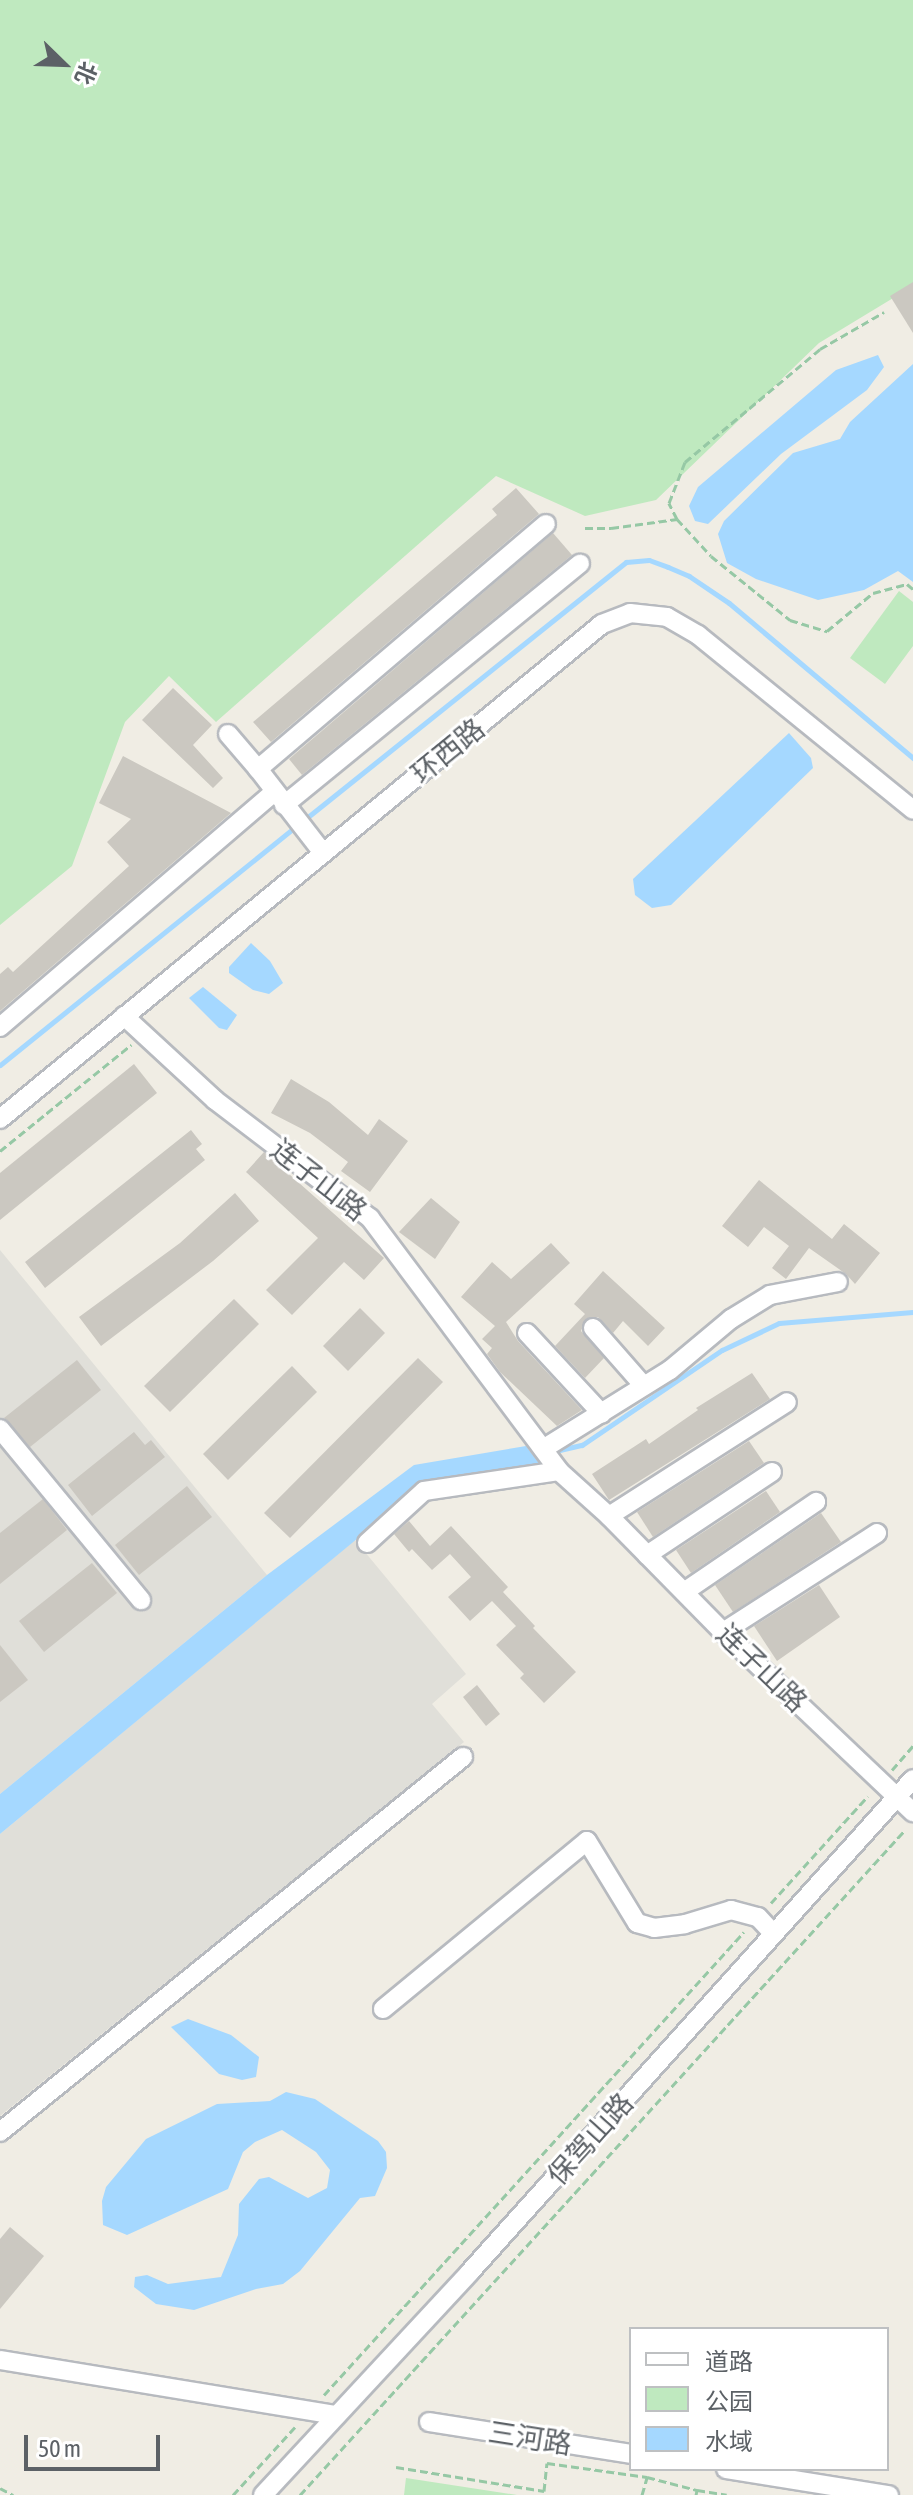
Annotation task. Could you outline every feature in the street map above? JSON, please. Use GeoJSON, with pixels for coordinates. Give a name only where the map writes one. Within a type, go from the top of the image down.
{"type":"FeatureCollection","features":[{"type":"Feature","properties":{"kind":"street"},"geometry":{"type":"LineString","coordinates":[[258,769],[546,524]]}},
{"type":"Feature","properties":{"kind":"street"},"geometry":{"type":"LineString","coordinates":[[0,1027],[580,564]]}},
{"type":"Feature","properties":{"kind":"street","name":"环西路"},"geometry":{"type":"LineString","coordinates":[[0,1119],[602,624],[630,613],[667,617],[698,635],[913,810]]}},
{"type":"Feature","properties":{"kind":"street"},"geometry":{"type":"LineString","coordinates":[[228,734],[323,853]]}},
{"type":"Feature","properties":{"kind":"street","name":"连子山路"},"geometry":{"type":"LineString","coordinates":[[124,1016],[215,1100],[370,1218],[559,1471],[913,1812]]}},
{"type":"Feature","properties":{"kind":"street"},"geometry":{"type":"LineString","coordinates":[[543,1449],[644,1386],[731,1319],[770,1295],[838,1282]]}},
{"type":"Feature","properties":{"kind":"street"},"geometry":{"type":"LineString","coordinates":[[593,1328],[644,1386]]}},
{"type":"Feature","properties":{"kind":"street"},"geometry":{"type":"LineString","coordinates":[[527,1333],[602,1414]]}},
{"type":"Feature","properties":{"kind":"street"},"geometry":{"type":"LineString","coordinates":[[609,1516],[787,1402]]}},
{"type":"Feature","properties":{"kind":"street"},"geometry":{"type":"LineString","coordinates":[[0,1429],[141,1600]]}},
{"type":"Feature","properties":{"kind":"street"},"geometry":{"type":"LineString","coordinates":[[367,1543],[424,1491],[559,1471]]}},
{"type":"Feature","properties":{"kind":"street"},"geometry":{"type":"LineString","coordinates":[[647,1555],[772,1472]]}},
{"type":"Feature","properties":{"kind":"street"},"geometry":{"type":"LineString","coordinates":[[684,1592],[816,1502]]}},
{"type":"Feature","properties":{"kind":"street"},"geometry":{"type":"LineString","coordinates":[[723,1632],[877,1533]]}},
{"type":"Feature","properties":{"kind":"street"},"geometry":{"type":"LineString","coordinates":[[0,2132],[463,1757]]}},
{"type":"Feature","properties":{"kind":"street","name":"保驾山路"},"geometry":{"type":"LineString","coordinates":[[263,2495],[913,1779]]}},
{"type":"Feature","properties":{"kind":"street"},"geometry":{"type":"LineString","coordinates":[[383,2009],[587,1841],[637,1923],[654,1928],[685,1924],[731,1910],[758,1917],[774,1934]]}},
{"type":"Feature","properties":{"kind":"street"},"geometry":{"type":"LineString","coordinates":[[0,2360],[337,2415]]}},
{"type":"Feature","properties":{"kind":"street","name":"三河路"},"geometry":{"type":"LineString","coordinates":[[429,2422],[629,2454]]}},
{"type":"Feature","properties":{"kind":"street"},"geometry":{"type":"LineString","coordinates":[[739,2471],[889,2495]]}},
{"type":"Feature","properties":{"kind":"path"},"geometry":{"type":"LineString","coordinates":[[884,312],[820,349],[685,462],[669,503],[677,519],[711,556],[790,620],[827,631],[873,593],[907,584],[913,589]]}},
{"type":"Feature","properties":{"kind":"path"},"geometry":{"type":"LineString","coordinates":[[585,528],[677,519]]}},
{"type":"Feature","properties":{"kind":"path"},"geometry":{"type":"LineString","coordinates":[[0,1151],[136,1041],[147,1037]]}},
{"type":"Feature","properties":{"kind":"path"},"geometry":{"type":"LineString","coordinates":[[233,2495],[913,1746]]}},
{"type":"Feature","properties":{"kind":"path"},"geometry":{"type":"LineString","coordinates":[[300,2495],[913,1821]]}},
{"type":"Feature","properties":{"kind":"path"},"geometry":{"type":"LineString","coordinates":[[396,2467],[544,2491],[547,2463],[647,2477],[696,2493],[727,2495]]}},
{"type":"Feature","properties":{"kind":"path"},"geometry":{"type":"LineString","coordinates":[[642,2495],[647,2477]]}},
{"type":"Feature","properties":{"kind":"path"},"geometry":{"type":"LineString","coordinates":[[0,2488],[13,2495]]}},
{"type":"Feature","properties":{"kind":"shaded area"},"geometry":{"type":"Polygon","coordinates":[[[0,1250],[267,1575],[0,1794],[0,1250]]]}},
{"type":"Feature","properties":{"kind":"shaded area"},"geometry":{"type":"Polygon","coordinates":[[[355,1540],[466,1674],[432,1704],[464,1742],[0,2116],[0,1834],[355,1540]]]}},
{"type":"Feature","properties":{"kind":"green space"},"geometry":{"type":"Polygon","coordinates":[[[0,0],[913,0],[913,286],[819,343],[656,500],[585,516],[496,476],[216,722],[169,676],[125,722],[72,866],[0,925],[0,0]]]}},
{"type":"Feature","properties":{"kind":"green space"},"geometry":{"type":"Polygon","coordinates":[[[899,591],[913,602],[913,646],[885,684],[850,658],[899,591]]]}},
{"type":"Feature","properties":{"kind":"green space"},"geometry":{"type":"Polygon","coordinates":[[[406,2478],[517,2495],[404,2495],[406,2478]]]}},
{"type":"Feature","properties":{"kind":"water"},"geometry":{"type":"Polygon","coordinates":[[[878,355],[884,367],[867,390],[781,454],[708,524],[695,521],[689,506],[698,487],[836,370],[878,355]]]}},
{"type":"Feature","properties":{"kind":"water"},"geometry":{"type":"Polygon","coordinates":[[[913,364],[913,582],[898,571],[864,590],[818,600],[756,579],[727,563],[718,534],[724,521],[793,453],[840,439],[850,422],[913,364]]]}},
{"type":"Feature","properties":{"kind":"water"},"geometry":{"type":"Polygon","coordinates":[[[789,733],[811,758],[813,768],[671,905],[652,908],[635,895],[633,879],[789,733]]]}},
{"type":"Feature","properties":{"kind":"water"},"geometry":{"type":"Polygon","coordinates":[[[251,943],[270,961],[283,983],[269,994],[253,990],[229,973],[229,967],[251,943]]]}},
{"type":"Feature","properties":{"kind":"water"},"geometry":{"type":"Polygon","coordinates":[[[203,987],[237,1015],[227,1030],[219,1028],[189,998],[203,987]]]}},
{"type":"Feature","properties":{"kind":"water"},"geometry":{"type":"Polygon","coordinates":[[[526,1446],[547,1474],[421,1486],[0,1834],[0,1794],[267,1575],[414,1465],[526,1446]]]}},
{"type":"Feature","properties":{"kind":"water"},"geometry":{"type":"Polygon","coordinates":[[[188,2019],[231,2035],[259,2057],[256,2077],[242,2080],[219,2074],[171,2027],[188,2019]]]}},
{"type":"Feature","properties":{"kind":"water"},"geometry":{"type":"Polygon","coordinates":[[[286,2092],[315,2099],[378,2141],[386,2152],[387,2168],[375,2196],[360,2198],[300,2271],[283,2284],[256,2289],[194,2310],[156,2304],[134,2287],[135,2277],[147,2275],[168,2284],[221,2277],[238,2235],[239,2204],[259,2179],[269,2177],[308,2198],[327,2188],[330,2170],[316,2152],[282,2130],[255,2142],[243,2152],[228,2189],[127,2235],[103,2225],[102,2201],[106,2187],[146,2139],[217,2104],[270,2101],[286,2092]]]}},
{"type":"Feature","properties":{"kind":"building"},"geometry":{"type":"Polygon","coordinates":[[[913,282],[913,333],[890,296],[913,282]]]}},
{"type":"Feature","properties":{"kind":"building"},"geometry":{"type":"Polygon","coordinates":[[[516,488],[539,514],[271,742],[253,722],[497,515],[492,509],[516,488]]]}},
{"type":"Feature","properties":{"kind":"building"},"geometry":{"type":"Polygon","coordinates":[[[553,533],[572,555],[302,775],[289,759],[553,533]]]}},
{"type":"Feature","properties":{"kind":"building"},"geometry":{"type":"Polygon","coordinates":[[[173,688],[212,725],[193,745],[223,778],[213,788],[142,720],[173,688]]]}},
{"type":"Feature","properties":{"kind":"building"},"geometry":{"type":"Polygon","coordinates":[[[123,756],[231,813],[0,1011],[0,974],[8,967],[13,972],[129,866],[107,842],[131,819],[99,803],[123,756]]]}},
{"type":"Feature","properties":{"kind":"building"},"geometry":{"type":"Polygon","coordinates":[[[134,1064],[157,1093],[0,1220],[0,1173],[134,1064]]]}},
{"type":"Feature","properties":{"kind":"building"},"geometry":{"type":"Polygon","coordinates":[[[291,1079],[329,1102],[368,1135],[379,1119],[408,1141],[370,1192],[341,1171],[348,1162],[310,1133],[271,1113],[291,1079]]]}},
{"type":"Feature","properties":{"kind":"building"},"geometry":{"type":"Polygon","coordinates":[[[191,1130],[202,1144],[196,1149],[205,1160],[45,1288],[25,1262],[191,1130]]]}},
{"type":"Feature","properties":{"kind":"building"},"geometry":{"type":"Polygon","coordinates":[[[264,1152],[384,1258],[364,1280],[344,1262],[292,1315],[266,1290],[318,1238],[246,1172],[264,1152]]]}},
{"type":"Feature","properties":{"kind":"building"},"geometry":{"type":"Polygon","coordinates":[[[759,1180],[832,1239],[844,1224],[880,1253],[855,1284],[809,1248],[786,1279],[772,1268],[789,1246],[764,1227],[748,1247],[722,1226],[759,1180]]]}},
{"type":"Feature","properties":{"kind":"building"},"geometry":{"type":"Polygon","coordinates":[[[235,1193],[259,1221],[213,1261],[101,1346],[79,1317],[180,1243],[235,1193]]]}},
{"type":"Feature","properties":{"kind":"building"},"geometry":{"type":"Polygon","coordinates":[[[431,1198],[460,1222],[435,1259],[399,1232],[431,1198]]]}},
{"type":"Feature","properties":{"kind":"building"},"geometry":{"type":"Polygon","coordinates":[[[551,1243],[570,1263],[506,1322],[518,1341],[582,1410],[557,1426],[500,1372],[487,1354],[492,1348],[482,1339],[495,1326],[461,1297],[492,1262],[511,1279],[551,1243]]]}},
{"type":"Feature","properties":{"kind":"building"},"geometry":{"type":"Polygon","coordinates":[[[603,1271],[665,1328],[648,1346],[623,1321],[613,1333],[598,1317],[586,1319],[581,1331],[604,1358],[585,1378],[555,1346],[585,1314],[574,1304],[603,1271]]]}},
{"type":"Feature","properties":{"kind":"building"},"geometry":{"type":"Polygon","coordinates":[[[234,1299],[259,1324],[170,1412],[144,1386],[234,1299]]]}},
{"type":"Feature","properties":{"kind":"building"},"geometry":{"type":"Polygon","coordinates":[[[360,1308],[385,1333],[348,1371],[323,1346],[360,1308]]]}},
{"type":"Feature","properties":{"kind":"building"},"geometry":{"type":"Polygon","coordinates":[[[418,1358],[443,1382],[290,1538],[264,1513],[418,1358]]]}},
{"type":"Feature","properties":{"kind":"building"},"geometry":{"type":"Polygon","coordinates":[[[77,1360],[101,1390],[30,1447],[4,1418],[77,1360]]]}},
{"type":"Feature","properties":{"kind":"building"},"geometry":{"type":"Polygon","coordinates":[[[292,1366],[317,1392],[228,1480],[203,1454],[292,1366]]]}},
{"type":"Feature","properties":{"kind":"building"},"geometry":{"type":"Polygon","coordinates":[[[752,1373],[770,1399],[609,1500],[592,1474],[646,1439],[649,1444],[698,1410],[696,1408],[752,1373]]]}},
{"type":"Feature","properties":{"kind":"building"},"geometry":{"type":"Polygon","coordinates":[[[134,1432],[145,1445],[151,1440],[165,1457],[92,1516],[68,1485],[134,1432]]]}},
{"type":"Feature","properties":{"kind":"building"},"geometry":{"type":"Polygon","coordinates":[[[749,1441],[764,1463],[653,1537],[637,1512],[749,1441]]]}},
{"type":"Feature","properties":{"kind":"building"},"geometry":{"type":"Polygon","coordinates":[[[187,1486],[212,1517],[139,1575],[115,1545],[187,1486]]]}},
{"type":"Feature","properties":{"kind":"building"},"geometry":{"type":"Polygon","coordinates":[[[766,1491],[780,1512],[691,1573],[676,1550],[766,1491]]]}},
{"type":"Feature","properties":{"kind":"building"},"geometry":{"type":"Polygon","coordinates":[[[43,1499],[67,1530],[0,1584],[0,1533],[43,1499]]]}},
{"type":"Feature","properties":{"kind":"building"},"geometry":{"type":"Polygon","coordinates":[[[821,1513],[841,1542],[733,1612],[715,1585],[821,1513]]]}},
{"type":"Feature","properties":{"kind":"building"},"geometry":{"type":"Polygon","coordinates":[[[409,1521],[430,1546],[451,1526],[508,1587],[503,1592],[535,1626],[533,1628],[576,1672],[544,1703],[520,1678],[524,1674],[496,1645],[516,1626],[492,1601],[470,1621],[448,1597],[471,1577],[450,1554],[432,1570],[412,1549],[409,1552],[394,1534],[409,1521]]]}},
{"type":"Feature","properties":{"kind":"building"},"geometry":{"type":"Polygon","coordinates":[[[92,1563],[117,1593],[44,1652],[19,1621],[92,1563]]]}},
{"type":"Feature","properties":{"kind":"building"},"geometry":{"type":"Polygon","coordinates":[[[819,1585],[840,1617],[777,1661],[754,1626],[819,1585]]]}},
{"type":"Feature","properties":{"kind":"building"},"geometry":{"type":"Polygon","coordinates":[[[0,1645],[28,1680],[0,1702],[0,1645]]]}},
{"type":"Feature","properties":{"kind":"building"},"geometry":{"type":"Polygon","coordinates":[[[477,1685],[500,1714],[486,1726],[463,1697],[477,1685]]]}},
{"type":"Feature","properties":{"kind":"building"},"geometry":{"type":"Polygon","coordinates":[[[10,2227],[44,2256],[0,2309],[0,2239],[10,2227]]]}},
{"type":"Feature","properties":{"kind":"waterway"},"geometry":{"type":"LineString","coordinates":[[304,820],[626,562],[649,560],[668,567],[689,576],[729,603],[913,758]]}},
{"type":"Feature","properties":{"kind":"waterway"},"geometry":{"type":"LineString","coordinates":[[0,1065],[296,826]]}},
{"type":"Feature","properties":{"kind":"waterway"},"geometry":{"type":"LineString","coordinates":[[551,1452],[582,1445],[722,1350],[779,1323],[913,1312]]}}]}
